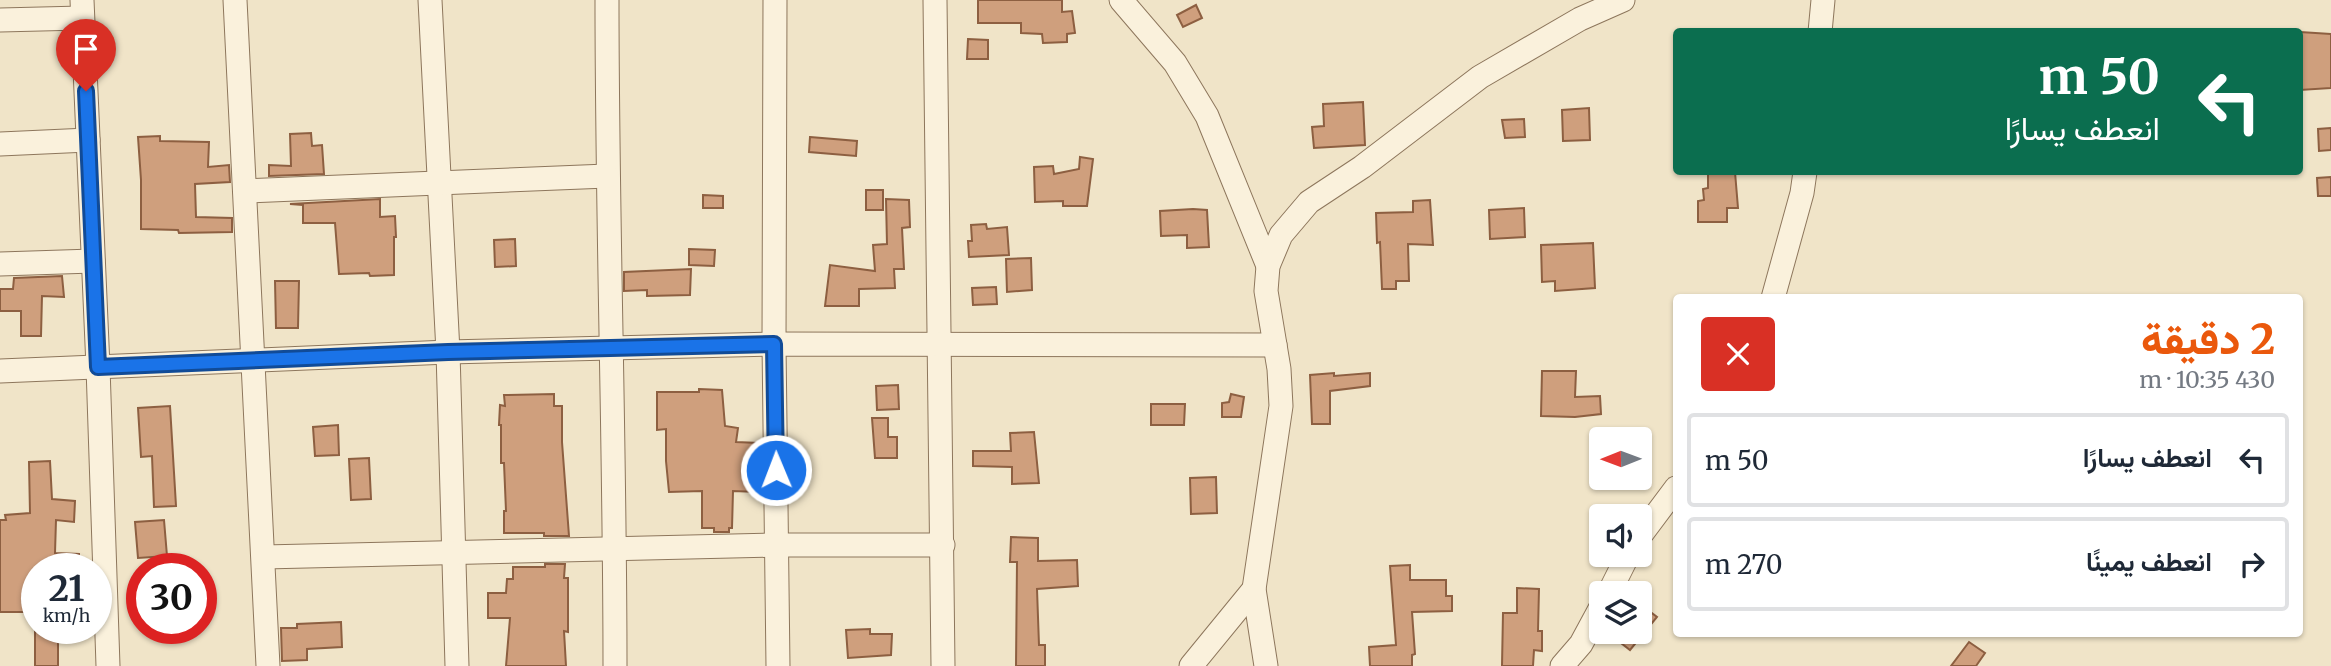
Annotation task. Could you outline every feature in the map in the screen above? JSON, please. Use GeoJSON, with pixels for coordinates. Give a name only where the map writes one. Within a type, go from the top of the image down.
{"type":"FeatureCollection","features":[{"type":"Feature","properties":{"kind":"street"},"geometry":{"type":"LineString","coordinates":[[235,0],[268,666]]}},
{"type":"Feature","properties":{"kind":"street"},"geometry":{"type":"LineString","coordinates":[[430,0],[448,352],[457,666]]}},
{"type":"Feature","properties":{"kind":"street"},"geometry":{"type":"LineString","coordinates":[[607,0],[607,176],[615,666]]}},
{"type":"Feature","properties":{"kind":"street"},"geometry":{"type":"LineString","coordinates":[[775,0],[774,344],[778,666]]}},
{"type":"Feature","properties":{"kind":"street"},"geometry":{"type":"LineString","coordinates":[[935,0],[943,666]]}},
{"type":"Feature","properties":{"kind":"street"},"geometry":{"type":"LineString","coordinates":[[1121,0],[1175,64],[1207,116],[1268,266]]}},
{"type":"Feature","properties":{"kind":"street"},"geometry":{"type":"LineString","coordinates":[[1266,666],[1254,589],[1281,406],[1279,369],[1266,291],[1268,266],[1281,235],[1309,202],[1362,167],[1480,77],[1580,19],[1623,0]]}},
{"type":"Feature","properties":{"kind":"street"},"geometry":{"type":"LineString","coordinates":[[1820,28],[1823,0]]}},
{"type":"Feature","properties":{"kind":"street"},"geometry":{"type":"LineString","coordinates":[[0,20],[82,9],[108,666]]}},
{"type":"Feature","properties":{"kind":"street"},"geometry":{"type":"LineString","coordinates":[[0,144],[88,140]]}},
{"type":"Feature","properties":{"kind":"street"},"geometry":{"type":"LineString","coordinates":[[1774,294],[1805,175]]}},
{"type":"Feature","properties":{"kind":"street"},"geometry":{"type":"LineString","coordinates":[[245,191],[607,176]]}},
{"type":"Feature","properties":{"kind":"street"},"geometry":{"type":"LineString","coordinates":[[0,264],[93,261]]}},
{"type":"Feature","properties":{"kind":"street"},"geometry":{"type":"LineString","coordinates":[[0,371],[448,352],[774,344],[1275,345]]}},
{"type":"Feature","properties":{"kind":"street"},"geometry":{"type":"LineString","coordinates":[[1652,520],[1673,492]]}},
{"type":"Feature","properties":{"kind":"street"},"geometry":{"type":"LineString","coordinates":[[264,557],[778,545],[943,545]]}},
{"type":"Feature","properties":{"kind":"street"},"geometry":{"type":"LineString","coordinates":[[1191,666],[1254,589]]}},
{"type":"Feature","properties":{"kind":"street"},"geometry":{"type":"LineString","coordinates":[[1562,666],[1581,644],[1589,629]]}},
{"type":"Feature","properties":{"kind":"building"},"geometry":{"type":"Polygon","coordinates":[[[978,0],[1062,0],[1062,12],[1072,11],[1075,33],[1067,34],[1067,42],[1043,43],[1042,34],[1021,33],[1021,23],[978,23],[978,0]]]}},
{"type":"Feature","properties":{"kind":"building"},"geometry":{"type":"Polygon","coordinates":[[[1196,5],[1202,18],[1183,27],[1177,15],[1196,5]]]}},
{"type":"Feature","properties":{"kind":"building"},"geometry":{"type":"Polygon","coordinates":[[[2303,32],[2331,34],[2331,88],[2303,90],[2303,32]]]}},
{"type":"Feature","properties":{"kind":"building"},"geometry":{"type":"Polygon","coordinates":[[[968,39],[988,40],[988,59],[967,59],[968,39]]]}},
{"type":"Feature","properties":{"kind":"building"},"geometry":{"type":"Polygon","coordinates":[[[1363,102],[1365,145],[1314,148],[1312,127],[1324,126],[1323,104],[1363,102]]]}},
{"type":"Feature","properties":{"kind":"building"},"geometry":{"type":"Polygon","coordinates":[[[1589,108],[1590,140],[1563,141],[1562,110],[1589,108]]]}},
{"type":"Feature","properties":{"kind":"building"},"geometry":{"type":"Polygon","coordinates":[[[1524,119],[1525,137],[1505,138],[1502,120],[1524,119]]]}},
{"type":"Feature","properties":{"kind":"building"},"geometry":{"type":"Polygon","coordinates":[[[2331,128],[2331,150],[2319,151],[2318,129],[2331,128]]]}},
{"type":"Feature","properties":{"kind":"building"},"geometry":{"type":"Polygon","coordinates":[[[311,133],[312,146],[322,145],[324,174],[269,176],[269,165],[291,166],[290,134],[311,133]]]}},
{"type":"Feature","properties":{"kind":"building"},"geometry":{"type":"Polygon","coordinates":[[[160,136],[160,141],[209,142],[208,167],[229,165],[230,182],[195,184],[196,217],[232,218],[232,232],[179,233],[178,230],[141,229],[138,137],[160,136]]]}},
{"type":"Feature","properties":{"kind":"building"},"geometry":{"type":"Polygon","coordinates":[[[810,137],[857,141],[856,156],[809,152],[810,137]]]}},
{"type":"Feature","properties":{"kind":"building"},"geometry":{"type":"Polygon","coordinates":[[[1080,157],[1093,159],[1087,206],[1063,206],[1063,201],[1035,202],[1034,167],[1053,166],[1054,174],[1079,169],[1080,157]]]}},
{"type":"Feature","properties":{"kind":"building"},"geometry":{"type":"Polygon","coordinates":[[[1708,175],[1735,175],[1738,208],[1727,208],[1727,222],[1698,222],[1698,201],[1704,200],[1703,189],[1708,188],[1708,175]]]}},
{"type":"Feature","properties":{"kind":"building"},"geometry":{"type":"Polygon","coordinates":[[[2331,177],[2331,196],[2318,196],[2317,178],[2331,177]]]}},
{"type":"Feature","properties":{"kind":"building"},"geometry":{"type":"Polygon","coordinates":[[[866,190],[883,190],[883,210],[866,210],[866,190]]]}},
{"type":"Feature","properties":{"kind":"building"},"geometry":{"type":"Polygon","coordinates":[[[703,195],[723,196],[723,208],[703,208],[703,195]]]}},
{"type":"Feature","properties":{"kind":"building"},"geometry":{"type":"Polygon","coordinates":[[[380,199],[380,217],[395,216],[394,275],[339,274],[335,223],[303,223],[303,205],[290,204],[380,199]]]}},
{"type":"Feature","properties":{"kind":"building"},"geometry":{"type":"Polygon","coordinates":[[[886,199],[909,200],[910,227],[902,228],[904,269],[894,269],[895,288],[859,289],[859,306],[825,306],[830,265],[875,271],[873,245],[887,244],[886,199]]]}},
{"type":"Feature","properties":{"kind":"building"},"geometry":{"type":"Polygon","coordinates":[[[1430,200],[1433,245],[1408,244],[1409,281],[1396,281],[1396,289],[1382,289],[1376,213],[1413,212],[1413,201],[1430,200]]]}},
{"type":"Feature","properties":{"kind":"building"},"geometry":{"type":"Polygon","coordinates":[[[1524,208],[1525,237],[1490,239],[1489,210],[1524,208]]]}},
{"type":"Feature","properties":{"kind":"building"},"geometry":{"type":"Polygon","coordinates":[[[1207,210],[1209,247],[1187,248],[1187,235],[1161,236],[1160,211],[1207,210]]]}},
{"type":"Feature","properties":{"kind":"building"},"geometry":{"type":"Polygon","coordinates":[[[986,224],[987,229],[1007,227],[1009,255],[969,257],[971,225],[986,224]]]}},
{"type":"Feature","properties":{"kind":"building"},"geometry":{"type":"Polygon","coordinates":[[[515,239],[516,266],[495,267],[494,240],[515,239]]]}},
{"type":"Feature","properties":{"kind":"building"},"geometry":{"type":"Polygon","coordinates":[[[1593,243],[1595,288],[1555,291],[1555,281],[1542,282],[1541,245],[1593,243]]]}},
{"type":"Feature","properties":{"kind":"building"},"geometry":{"type":"Polygon","coordinates":[[[689,249],[715,250],[714,266],[689,265],[689,249]]]}},
{"type":"Feature","properties":{"kind":"building"},"geometry":{"type":"Polygon","coordinates":[[[1031,258],[1032,290],[1007,292],[1006,259],[1031,258]]]}},
{"type":"Feature","properties":{"kind":"building"},"geometry":{"type":"Polygon","coordinates":[[[691,269],[690,295],[647,296],[647,290],[624,291],[624,272],[691,269]]]}},
{"type":"Feature","properties":{"kind":"building"},"geometry":{"type":"Polygon","coordinates":[[[62,276],[64,297],[42,296],[41,336],[21,336],[21,311],[0,311],[0,289],[13,289],[14,278],[62,276]]]}},
{"type":"Feature","properties":{"kind":"building"},"geometry":{"type":"Polygon","coordinates":[[[275,281],[299,281],[298,328],[276,328],[275,281]]]}},
{"type":"Feature","properties":{"kind":"building"},"geometry":{"type":"Polygon","coordinates":[[[996,287],[997,304],[973,305],[972,288],[996,287]]]}},
{"type":"Feature","properties":{"kind":"building"},"geometry":{"type":"Polygon","coordinates":[[[1542,371],[1576,371],[1575,397],[1600,396],[1601,414],[1575,417],[1541,416],[1542,371]]]}},
{"type":"Feature","properties":{"kind":"building"},"geometry":{"type":"Polygon","coordinates":[[[1334,373],[1334,376],[1370,373],[1370,386],[1330,391],[1330,424],[1312,424],[1310,375],[1334,373]]]}},
{"type":"Feature","properties":{"kind":"building"},"geometry":{"type":"Polygon","coordinates":[[[898,385],[899,409],[877,410],[876,386],[898,385]]]}},
{"type":"Feature","properties":{"kind":"building"},"geometry":{"type":"Polygon","coordinates":[[[699,389],[722,390],[725,426],[738,428],[736,442],[759,443],[758,492],[733,491],[732,528],[729,528],[729,532],[714,532],[714,528],[702,528],[702,491],[669,492],[666,429],[657,430],[657,392],[699,392],[699,389]]]}},
{"type":"Feature","properties":{"kind":"building"},"geometry":{"type":"Polygon","coordinates":[[[554,394],[554,406],[562,406],[569,536],[504,533],[506,511],[504,463],[501,463],[500,405],[505,406],[504,395],[554,394]]]}},
{"type":"Feature","properties":{"kind":"building"},"geometry":{"type":"Polygon","coordinates":[[[1231,394],[1244,397],[1241,417],[1222,417],[1222,403],[1229,402],[1231,394]]]}},
{"type":"Feature","properties":{"kind":"building"},"geometry":{"type":"Polygon","coordinates":[[[1151,404],[1185,404],[1184,425],[1151,425],[1151,404]]]}},
{"type":"Feature","properties":{"kind":"building"},"geometry":{"type":"Polygon","coordinates":[[[170,406],[176,506],[154,507],[152,456],[141,457],[138,408],[170,406]]]}},
{"type":"Feature","properties":{"kind":"building"},"geometry":{"type":"Polygon","coordinates":[[[872,418],[888,418],[888,437],[897,437],[897,458],[875,458],[872,418]]]}},
{"type":"Feature","properties":{"kind":"building"},"geometry":{"type":"Polygon","coordinates":[[[338,425],[339,455],[315,456],[313,427],[338,425]]]}},
{"type":"Feature","properties":{"kind":"building"},"geometry":{"type":"Polygon","coordinates":[[[1034,432],[1039,483],[1012,484],[1012,467],[973,466],[973,451],[1011,451],[1010,433],[1034,432]]]}},
{"type":"Feature","properties":{"kind":"building"},"geometry":{"type":"Polygon","coordinates":[[[369,458],[371,499],[351,500],[349,459],[369,458]]]}},
{"type":"Feature","properties":{"kind":"building"},"geometry":{"type":"Polygon","coordinates":[[[50,461],[52,499],[75,501],[74,522],[56,520],[55,553],[21,553],[21,612],[0,612],[0,520],[6,520],[5,515],[30,513],[29,462],[50,461]]]}},
{"type":"Feature","properties":{"kind":"building"},"geometry":{"type":"Polygon","coordinates":[[[1216,477],[1217,513],[1191,514],[1190,478],[1216,477]]]}},
{"type":"Feature","properties":{"kind":"building"},"geometry":{"type":"Polygon","coordinates":[[[164,520],[167,553],[138,553],[135,522],[164,520]]]}},
{"type":"Feature","properties":{"kind":"building"},"geometry":{"type":"Polygon","coordinates":[[[1011,537],[1038,538],[1038,561],[1077,560],[1078,586],[1037,589],[1039,645],[1045,645],[1045,666],[1016,666],[1017,562],[1010,562],[1011,537]]]}},
{"type":"Feature","properties":{"kind":"building"},"geometry":{"type":"Polygon","coordinates":[[[545,564],[565,564],[564,578],[568,578],[568,632],[564,631],[566,666],[506,666],[510,618],[488,618],[488,593],[506,593],[507,579],[513,579],[513,567],[545,567],[545,564]]]}},
{"type":"Feature","properties":{"kind":"building"},"geometry":{"type":"Polygon","coordinates":[[[1410,565],[1410,580],[1446,580],[1446,596],[1452,596],[1452,611],[1412,612],[1415,654],[1412,655],[1412,666],[1370,666],[1369,647],[1396,645],[1390,566],[1410,565]]]}},
{"type":"Feature","properties":{"kind":"building"},"geometry":{"type":"Polygon","coordinates":[[[1517,588],[1539,589],[1538,631],[1542,631],[1542,651],[1534,650],[1533,666],[1502,666],[1503,613],[1517,613],[1517,588]]]}},
{"type":"Feature","properties":{"kind":"building"},"geometry":{"type":"Polygon","coordinates":[[[341,622],[342,647],[307,649],[307,660],[282,661],[281,628],[297,628],[297,624],[341,622]]]}},
{"type":"Feature","properties":{"kind":"building"},"geometry":{"type":"Polygon","coordinates":[[[870,629],[870,634],[892,634],[891,655],[848,658],[846,630],[870,629]]]}},
{"type":"Feature","properties":{"kind":"building"},"geometry":{"type":"Polygon","coordinates":[[[1969,642],[1985,653],[1976,666],[1951,666],[1969,642]]]}},
{"type":"Feature","properties":{"kind":"building"},"geometry":{"type":"Polygon","coordinates":[[[35,644],[58,644],[58,666],[35,666],[35,644]]]}},
{"type":"Feature","properties":{"kind":"building"},"geometry":{"type":"Polygon","coordinates":[[[1622,644],[1635,644],[1630,650],[1622,644]]]}},
{"type":"Feature","properties":{"kind":"route"},"geometry":{"type":"LineString","coordinates":[[86,91],[98,367],[448,352],[774,344],[776,470]]}}]}
